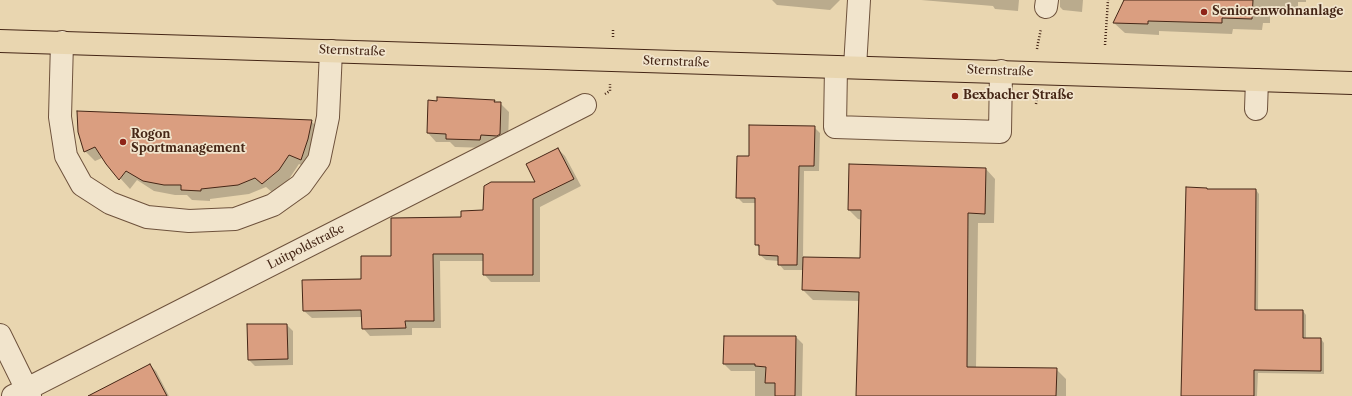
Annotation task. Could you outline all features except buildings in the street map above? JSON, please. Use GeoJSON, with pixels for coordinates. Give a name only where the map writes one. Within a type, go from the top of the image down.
{"type":"FeatureCollection","features":[{"type":"Feature","properties":{"kind":"main road","name":"Sternstraße"},"geometry":{"type":"LineString","coordinates":[[0,41],[1352,83]]}},
{"type":"Feature","properties":{"kind":"street"},"geometry":{"type":"LineString","coordinates":[[859,0],[835,127],[1000,132],[1001,71]]}},
{"type":"Feature","properties":{"kind":"street"},"geometry":{"type":"LineString","coordinates":[[62,42],[60,118],[66,156],[82,185],[110,203],[147,217],[189,221],[235,219],[273,205],[301,185],[319,160],[328,117],[331,51]]}},
{"type":"Feature","properties":{"kind":"street"},"geometry":{"type":"LineString","coordinates":[[1256,109],[1257,80]]}},
{"type":"Feature","properties":{"kind":"street","name":"Luitpoldstraße"},"geometry":{"type":"LineString","coordinates":[[0,335],[23,394],[585,105]]}},
{"type":"Feature","properties":{"kind":"path"},"geometry":{"type":"LineString","coordinates":[[1105,45],[1108,0]]}},
{"type":"Feature","properties":{"kind":"place","name":"Seniorenwohnanlage"},"geometry":{"type":"Point","coordinates":[1204,12]}},
{"type":"Feature","properties":{"kind":"place","name":"Bexbacher Straße"},"geometry":{"type":"Point","coordinates":[955,96]}},
{"type":"Feature","properties":{"kind":"place","name":"Rogon Sportmanagement"},"geometry":{"type":"Point","coordinates":[123,142]}}]}
